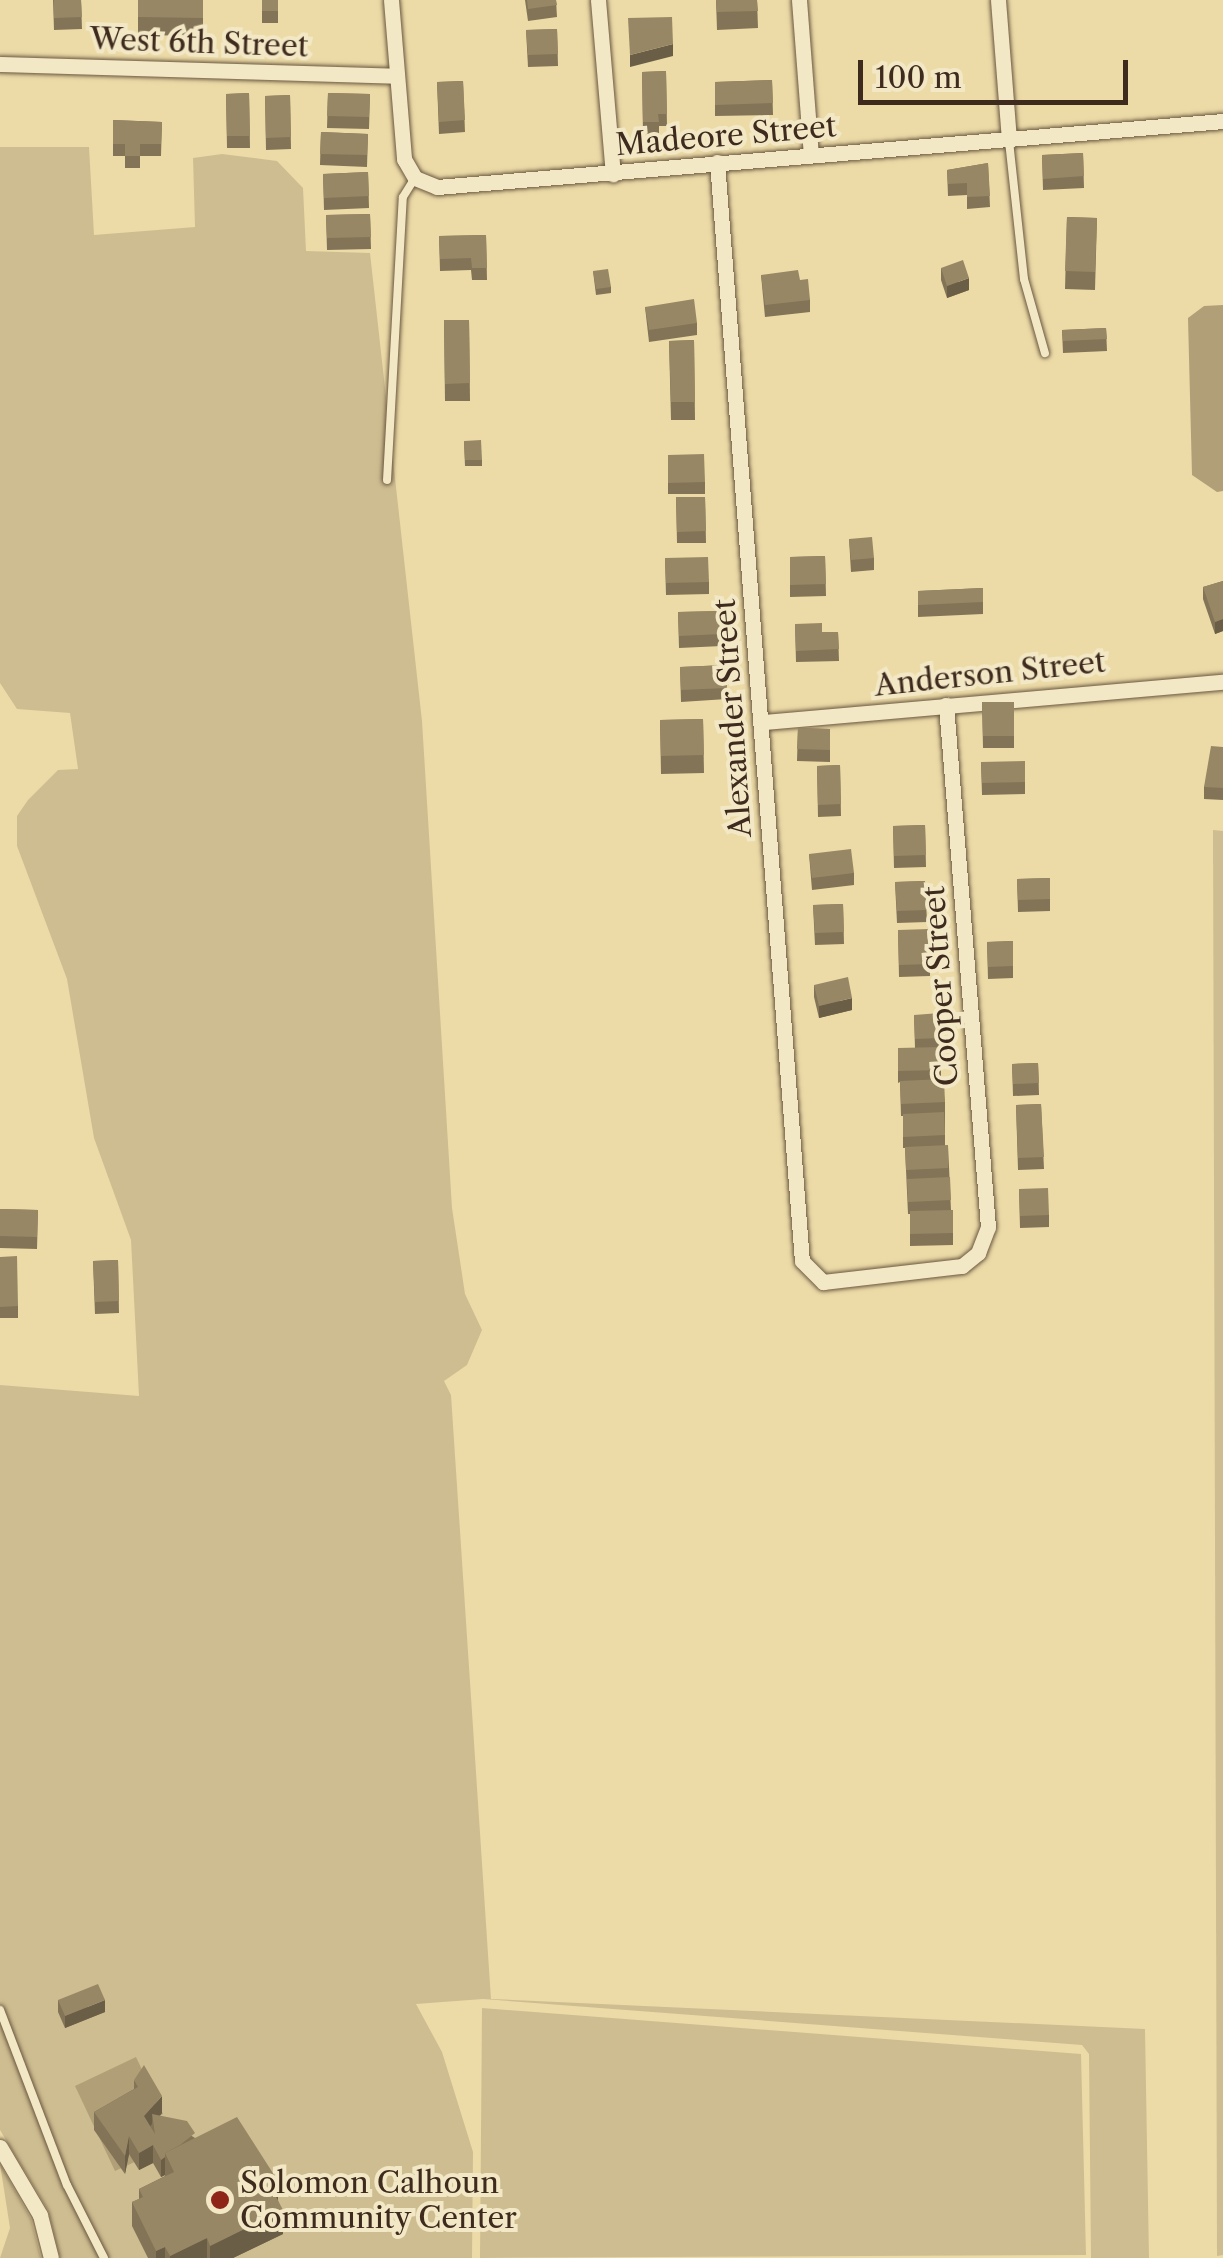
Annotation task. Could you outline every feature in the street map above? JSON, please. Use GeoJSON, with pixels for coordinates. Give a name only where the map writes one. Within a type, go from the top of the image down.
{"type":"FeatureCollection","features":[{"type":"Feature","properties":{"kind":"street"},"geometry":{"type":"LineString","coordinates":[[390,0],[404,159],[415,178]]}},
{"type":"Feature","properties":{"kind":"street"},"geometry":{"type":"LineString","coordinates":[[598,0],[613,174]]}},
{"type":"Feature","properties":{"kind":"street"},"geometry":{"type":"LineString","coordinates":[[799,0],[812,155]]}},
{"type":"Feature","properties":{"kind":"street"},"geometry":{"type":"LineString","coordinates":[[998,0],[1009,141]]}},
{"type":"Feature","properties":{"kind":"street","name":"West 6th Street"},"geometry":{"type":"LineString","coordinates":[[0,64],[397,76]]}},
{"type":"Feature","properties":{"kind":"street","name":"Madeore Street"},"geometry":{"type":"LineString","coordinates":[[415,178],[437,187],[1223,121]]}},
{"type":"Feature","properties":{"kind":"street","name":"Alexander Street"},"geometry":{"type":"LineString","coordinates":[[717,162],[806,1269]]}},
{"type":"Feature","properties":{"kind":"street","name":"Anderson Street"},"geometry":{"type":"LineString","coordinates":[[763,722],[1223,682]]}},
{"type":"Feature","properties":{"kind":"street","name":"Cooper Street"},"geometry":{"type":"LineString","coordinates":[[806,1269],[832,1282],[948,1270],[973,1258],[988,1227],[946,706]]}},
{"type":"Feature","properties":{"kind":"street"},"geometry":{"type":"LineString","coordinates":[[0,2147],[40,2215],[51,2258]]}},
{"type":"Feature","properties":{"kind":"lane"},"geometry":{"type":"LineString","coordinates":[[1009,141],[1024,279],[1045,353]]}},
{"type":"Feature","properties":{"kind":"lane"},"geometry":{"type":"LineString","coordinates":[[387,480],[403,197],[415,178]]}},
{"type":"Feature","properties":{"kind":"lane"},"geometry":{"type":"LineString","coordinates":[[0,2010],[67,2185],[104,2258]]}},
{"type":"Feature","properties":{"kind":"shaded area"},"geometry":{"type":"Polygon","coordinates":[[[0,147],[89,147],[94,235],[195,227],[193,158],[222,154],[277,161],[303,188],[306,251],[370,253],[422,721],[452,1208],[465,1294],[482,1330],[467,1365],[444,1381],[451,1395],[491,1999],[1145,2029],[1149,2258],[1091,2258],[1089,2054],[1082,2045],[483,1999],[416,2004],[442,2052],[473,2152],[472,2258],[60,2258],[48,2210],[0,2130],[0,1385],[139,1396],[131,1240],[94,1138],[67,979],[17,846],[17,816],[28,800],[58,770],[78,769],[70,713],[17,709],[0,683],[0,147]]]}},
{"type":"Feature","properties":{"kind":"shaded area"},"geometry":{"type":"Polygon","coordinates":[[[1223,305],[1223,491],[1217,492],[1192,475],[1188,318],[1204,306],[1223,305]]]}},
{"type":"Feature","properties":{"kind":"shaded area"},"geometry":{"type":"Polygon","coordinates":[[[1213,830],[1223,831],[1223,2255],[1217,2256],[1213,830]]]}},
{"type":"Feature","properties":{"kind":"shaded area"},"geometry":{"type":"Polygon","coordinates":[[[482,2008],[1081,2054],[1086,2255],[480,2258],[482,2008]]]}},
{"type":"Feature","properties":{"kind":"shaded area"},"geometry":{"type":"Polygon","coordinates":[[[136,2057],[163,2114],[114,2137],[152,2154],[115,2171],[75,2086],[136,2057]]]}},
{"type":"Feature","properties":{"kind":"shaded area"},"geometry":{"type":"Polygon","coordinates":[[[0,2164],[31,2219],[41,2258],[0,2258],[10,2228],[0,2164]]]}},
{"type":"Feature","properties":{"kind":"building"},"geometry":{"type":"Polygon","coordinates":[[[54,0],[81,0],[82,17],[54,18],[54,0]]]}},
{"type":"Feature","properties":{"kind":"building"},"geometry":{"type":"Polygon","coordinates":[[[138,0],[203,0],[203,18],[138,17],[138,0]]]}},
{"type":"Feature","properties":{"kind":"building"},"geometry":{"type":"Polygon","coordinates":[[[262,0],[278,0],[278,11],[262,11],[262,0]]]}},
{"type":"Feature","properties":{"kind":"building"},"geometry":{"type":"Polygon","coordinates":[[[527,0],[556,0],[557,5],[528,9],[527,0]]]}},
{"type":"Feature","properties":{"kind":"building"},"geometry":{"type":"Polygon","coordinates":[[[716,0],[757,0],[758,11],[717,12],[716,0]]]}},
{"type":"Feature","properties":{"kind":"building"},"geometry":{"type":"Polygon","coordinates":[[[672,17],[673,44],[630,55],[628,18],[672,17]]]}},
{"type":"Feature","properties":{"kind":"building"},"geometry":{"type":"Polygon","coordinates":[[[557,29],[558,54],[528,55],[526,30],[557,29]]]}},
{"type":"Feature","properties":{"kind":"building"},"geometry":{"type":"Polygon","coordinates":[[[666,71],[667,114],[658,114],[659,122],[643,122],[642,72],[666,71]]]}},
{"type":"Feature","properties":{"kind":"building"},"geometry":{"type":"Polygon","coordinates":[[[772,80],[773,103],[715,105],[715,82],[772,80]]]}},
{"type":"Feature","properties":{"kind":"building"},"geometry":{"type":"Polygon","coordinates":[[[463,81],[465,120],[439,122],[437,82],[463,81]]]}},
{"type":"Feature","properties":{"kind":"building"},"geometry":{"type":"Polygon","coordinates":[[[249,93],[250,136],[227,136],[226,94],[249,93]]]}},
{"type":"Feature","properties":{"kind":"building"},"geometry":{"type":"Polygon","coordinates":[[[328,93],[370,94],[369,117],[327,116],[328,93]]]}},
{"type":"Feature","properties":{"kind":"building"},"geometry":{"type":"Polygon","coordinates":[[[290,95],[291,137],[266,138],[265,96],[290,95]]]}},
{"type":"Feature","properties":{"kind":"building"},"geometry":{"type":"Polygon","coordinates":[[[113,120],[162,122],[161,144],[140,144],[140,156],[125,156],[125,144],[113,144],[113,120]]]}},
{"type":"Feature","properties":{"kind":"building"},"geometry":{"type":"Polygon","coordinates":[[[321,132],[368,134],[367,155],[320,154],[321,132]]]}},
{"type":"Feature","properties":{"kind":"building"},"geometry":{"type":"Polygon","coordinates":[[[1083,153],[1084,176],[1043,179],[1042,155],[1083,153]]]}},
{"type":"Feature","properties":{"kind":"building"},"geometry":{"type":"Polygon","coordinates":[[[988,163],[990,196],[967,197],[967,183],[948,184],[947,170],[988,163]]]}},
{"type":"Feature","properties":{"kind":"building"},"geometry":{"type":"Polygon","coordinates":[[[368,172],[369,196],[324,198],[323,174],[368,172]]]}},
{"type":"Feature","properties":{"kind":"building"},"geometry":{"type":"Polygon","coordinates":[[[370,214],[371,237],[327,238],[326,215],[370,214]]]}},
{"type":"Feature","properties":{"kind":"building"},"geometry":{"type":"Polygon","coordinates":[[[1067,217],[1097,218],[1095,272],[1065,271],[1067,217]]]}},
{"type":"Feature","properties":{"kind":"building"},"geometry":{"type":"Polygon","coordinates":[[[486,235],[487,268],[472,268],[471,258],[440,259],[439,236],[486,235]]]}},
{"type":"Feature","properties":{"kind":"building"},"geometry":{"type":"Polygon","coordinates":[[[963,260],[969,278],[947,286],[941,268],[963,260]]]}},
{"type":"Feature","properties":{"kind":"building"},"geometry":{"type":"Polygon","coordinates":[[[608,269],[611,287],[596,289],[593,271],[608,269]]]}},
{"type":"Feature","properties":{"kind":"building"},"geometry":{"type":"Polygon","coordinates":[[[798,270],[800,280],[808,279],[810,300],[765,305],[761,275],[798,270]]]}},
{"type":"Feature","properties":{"kind":"building"},"geometry":{"type":"Polygon","coordinates":[[[694,299],[697,323],[649,330],[645,307],[694,299]]]}},
{"type":"Feature","properties":{"kind":"building"},"geometry":{"type":"Polygon","coordinates":[[[444,320],[469,320],[470,383],[445,384],[444,320]]]}},
{"type":"Feature","properties":{"kind":"building"},"geometry":{"type":"Polygon","coordinates":[[[1106,328],[1107,339],[1063,341],[1062,330],[1106,328]]]}},
{"type":"Feature","properties":{"kind":"building"},"geometry":{"type":"Polygon","coordinates":[[[694,340],[695,402],[671,402],[669,341],[694,340]]]}},
{"type":"Feature","properties":{"kind":"building"},"geometry":{"type":"Polygon","coordinates":[[[481,440],[482,460],[465,460],[464,441],[481,440]]]}},
{"type":"Feature","properties":{"kind":"building"},"geometry":{"type":"Polygon","coordinates":[[[704,454],[705,482],[668,483],[668,455],[704,454]]]}},
{"type":"Feature","properties":{"kind":"building"},"geometry":{"type":"Polygon","coordinates":[[[676,497],[705,497],[706,531],[677,532],[676,497]]]}},
{"type":"Feature","properties":{"kind":"building"},"geometry":{"type":"Polygon","coordinates":[[[872,537],[874,558],[851,560],[849,539],[872,537]]]}},
{"type":"Feature","properties":{"kind":"building"},"geometry":{"type":"Polygon","coordinates":[[[825,556],[826,584],[790,585],[790,557],[825,556]]]}},
{"type":"Feature","properties":{"kind":"building"},"geometry":{"type":"Polygon","coordinates":[[[708,557],[709,582],[666,583],[665,558],[708,557]]]}},
{"type":"Feature","properties":{"kind":"building"},"geometry":{"type":"Polygon","coordinates":[[[1223,581],[1223,619],[1215,622],[1203,587],[1223,581]]]}},
{"type":"Feature","properties":{"kind":"building"},"geometry":{"type":"Polygon","coordinates":[[[983,588],[983,602],[918,605],[918,591],[983,588]]]}},
{"type":"Feature","properties":{"kind":"building"},"geometry":{"type":"Polygon","coordinates":[[[721,611],[722,634],[679,636],[678,612],[721,611]]]}},
{"type":"Feature","properties":{"kind":"building"},"geometry":{"type":"Polygon","coordinates":[[[822,623],[822,632],[838,632],[839,649],[796,651],[795,624],[822,623]]]}},
{"type":"Feature","properties":{"kind":"building"},"geometry":{"type":"Polygon","coordinates":[[[726,665],[727,688],[681,690],[680,667],[726,665]]]}},
{"type":"Feature","properties":{"kind":"building"},"geometry":{"type":"Polygon","coordinates":[[[982,702],[1014,702],[1014,736],[983,736],[982,702]]]}},
{"type":"Feature","properties":{"kind":"building"},"geometry":{"type":"Polygon","coordinates":[[[703,719],[704,755],[661,756],[660,720],[703,719]]]}},
{"type":"Feature","properties":{"kind":"building"},"geometry":{"type":"Polygon","coordinates":[[[798,728],[830,729],[830,750],[797,749],[798,728]]]}},
{"type":"Feature","properties":{"kind":"building"},"geometry":{"type":"Polygon","coordinates":[[[1211,746],[1223,747],[1223,788],[1204,787],[1211,746]]]}},
{"type":"Feature","properties":{"kind":"building"},"geometry":{"type":"Polygon","coordinates":[[[1025,761],[1025,782],[982,783],[981,762],[1025,761]]]}},
{"type":"Feature","properties":{"kind":"building"},"geometry":{"type":"Polygon","coordinates":[[[840,765],[841,804],[818,805],[817,766],[840,765]]]}},
{"type":"Feature","properties":{"kind":"building"},"geometry":{"type":"Polygon","coordinates":[[[925,825],[926,855],[894,856],[893,826],[925,825]]]}},
{"type":"Feature","properties":{"kind":"building"},"geometry":{"type":"Polygon","coordinates":[[[851,849],[854,873],[812,878],[809,854],[851,849]]]}},
{"type":"Feature","properties":{"kind":"building"},"geometry":{"type":"Polygon","coordinates":[[[1050,878],[1050,899],[1018,900],[1017,879],[1050,878]]]}},
{"type":"Feature","properties":{"kind":"building"},"geometry":{"type":"Polygon","coordinates":[[[925,881],[927,910],[897,911],[895,882],[925,881]]]}},
{"type":"Feature","properties":{"kind":"building"},"geometry":{"type":"Polygon","coordinates":[[[843,904],[844,932],[815,933],[813,905],[843,904]]]}},
{"type":"Feature","properties":{"kind":"building"},"geometry":{"type":"Polygon","coordinates":[[[929,929],[930,964],[899,965],[898,930],[929,929]]]}},
{"type":"Feature","properties":{"kind":"building"},"geometry":{"type":"Polygon","coordinates":[[[1013,941],[1013,966],[988,967],[987,942],[1013,941]]]}},
{"type":"Feature","properties":{"kind":"building"},"geometry":{"type":"Polygon","coordinates":[[[848,977],[852,998],[819,1006],[814,985],[848,977]]]}},
{"type":"Feature","properties":{"kind":"building"},"geometry":{"type":"Polygon","coordinates":[[[940,1013],[941,1038],[915,1039],[914,1015],[940,1013]]]}},
{"type":"Feature","properties":{"kind":"building"},"geometry":{"type":"Polygon","coordinates":[[[941,1047],[941,1070],[898,1071],[898,1048],[941,1047]]]}},
{"type":"Feature","properties":{"kind":"building"},"geometry":{"type":"Polygon","coordinates":[[[1038,1063],[1039,1083],[1013,1084],[1012,1064],[1038,1063]]]}},
{"type":"Feature","properties":{"kind":"building"},"geometry":{"type":"Polygon","coordinates":[[[944,1079],[945,1102],[901,1104],[900,1081],[944,1079]]]}},
{"type":"Feature","properties":{"kind":"building"},"geometry":{"type":"Polygon","coordinates":[[[1041,1104],[1044,1157],[1018,1158],[1016,1105],[1041,1104]]]}},
{"type":"Feature","properties":{"kind":"building"},"geometry":{"type":"Polygon","coordinates":[[[944,1112],[945,1135],[903,1137],[903,1114],[944,1112]]]}},
{"type":"Feature","properties":{"kind":"building"},"geometry":{"type":"Polygon","coordinates":[[[948,1145],[948,1168],[906,1170],[905,1147],[948,1145]]]}},
{"type":"Feature","properties":{"kind":"building"},"geometry":{"type":"Polygon","coordinates":[[[950,1177],[951,1200],[908,1202],[907,1179],[950,1177]]]}},
{"type":"Feature","properties":{"kind":"building"},"geometry":{"type":"Polygon","coordinates":[[[1048,1188],[1049,1215],[1020,1216],[1019,1189],[1048,1188]]]}},
{"type":"Feature","properties":{"kind":"building"},"geometry":{"type":"Polygon","coordinates":[[[0,1209],[38,1210],[37,1237],[0,1236],[0,1209]]]}},
{"type":"Feature","properties":{"kind":"building"},"geometry":{"type":"Polygon","coordinates":[[[953,1210],[953,1233],[910,1234],[910,1211],[953,1210]]]}},
{"type":"Feature","properties":{"kind":"building"},"geometry":{"type":"Polygon","coordinates":[[[17,1256],[18,1306],[0,1307],[0,1257],[17,1256]]]}},
{"type":"Feature","properties":{"kind":"building"},"geometry":{"type":"Polygon","coordinates":[[[118,1260],[119,1301],[95,1302],[93,1261],[118,1260]]]}},
{"type":"Feature","properties":{"kind":"building"},"geometry":{"type":"Polygon","coordinates":[[[98,1984],[105,2000],[65,2016],[58,2000],[98,1984]]]}},
{"type":"Feature","properties":{"kind":"building"},"geometry":{"type":"Polygon","coordinates":[[[144,2065],[162,2096],[144,2116],[155,2134],[152,2114],[187,2121],[195,2133],[161,2160],[153,2145],[139,2153],[129,2136],[125,2156],[94,2112],[138,2087],[134,2080],[144,2065]]]}},
{"type":"Feature","properties":{"kind":"building","name":"Solomon Calhoun Community Center"},"geometry":{"type":"Polygon","coordinates":[[[237,2117],[278,2181],[270,2185],[283,2210],[210,2246],[207,2238],[170,2256],[165,2247],[156,2251],[132,2202],[143,2197],[139,2189],[174,2172],[165,2153],[237,2117]]]}},
{"type":"Feature","properties":{"kind":"place","name":"Solomon Calhoun Community Center"},"geometry":{"type":"Point","coordinates":[220,2200]}}]}
